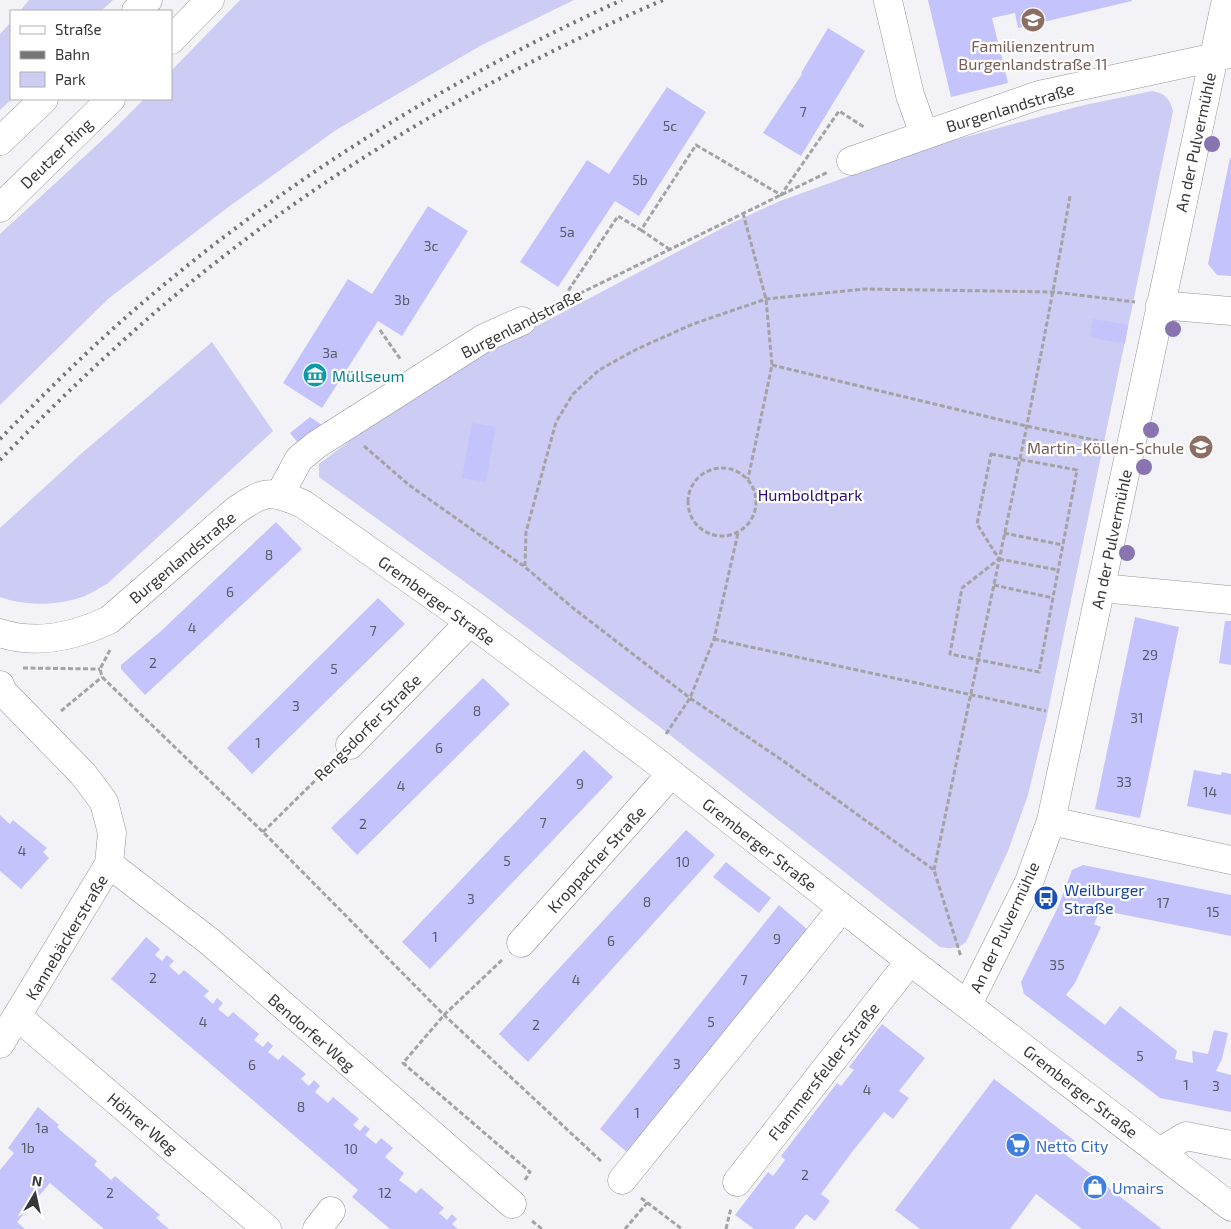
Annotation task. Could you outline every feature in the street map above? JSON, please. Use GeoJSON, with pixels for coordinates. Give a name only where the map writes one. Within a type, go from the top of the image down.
{"type":"FeatureCollection","features":[{"type":"Feature","properties":{"kind":"street"},"geometry":{"type":"LineString","coordinates":[[137,10],[148,0]]}},
{"type":"Feature","properties":{"kind":"street"},"geometry":{"type":"LineString","coordinates":[[172,39],[210,0]]}},
{"type":"Feature","properties":{"kind":"street","name":"An der Pulvermühle"},"geometry":{"type":"LineString","coordinates":[[968,1004],[1029,882],[1051,822],[1160,305],[1222,54],[1226,0]]}},
{"type":"Feature","properties":{"kind":"street","name":"Burgenlandstraße"},"geometry":{"type":"LineString","coordinates":[[888,1],[910,95],[924,134]]}},
{"type":"Feature","properties":{"kind":"street","name":"Burgenlandstraße"},"geometry":{"type":"LineString","coordinates":[[851,161],[892,145],[1039,95],[1222,54]]}},
{"type":"Feature","properties":{"kind":"street"},"geometry":{"type":"LineString","coordinates":[[0,142],[43,100]]}},
{"type":"Feature","properties":{"kind":"street","name":"Deutzer Ring"},"geometry":{"type":"LineString","coordinates":[[0,208],[110,100]]}},
{"type":"Feature","properties":{"kind":"street"},"geometry":{"type":"LineString","coordinates":[[1160,305],[1231,311]]}},
{"type":"Feature","properties":{"kind":"street","name":"Burgenlandstraße"},"geometry":{"type":"LineString","coordinates":[[1,637],[43,639],[85,632],[108,620],[235,511],[256,497],[280,494],[299,459],[348,423],[484,338],[522,321]]}},
{"type":"Feature","properties":{"kind":"street","name":"Gremberger Straße"},"geometry":{"type":"LineString","coordinates":[[280,494],[303,504],[470,622],[650,757],[910,961],[1231,1207]]}},
{"type":"Feature","properties":{"kind":"street"},"geometry":{"type":"LineString","coordinates":[[1101,588],[1231,600]]}},
{"type":"Feature","properties":{"kind":"street","name":"Rengsdorfer Straße"},"geometry":{"type":"LineString","coordinates":[[350,746],[470,622]]}},
{"type":"Feature","properties":{"kind":"street","name":"Kannebäckerstraße"},"geometry":{"type":"LineString","coordinates":[[0,1044],[109,864],[112,833],[104,802],[83,774],[4,692],[10,676]]}},
{"type":"Feature","properties":{"kind":"street","name":"Kroppacher Straße"},"geometry":{"type":"LineString","coordinates":[[521,943],[671,774]]}},
{"type":"Feature","properties":{"kind":"street"},"geometry":{"type":"LineString","coordinates":[[1051,822],[1231,860]]}},
{"type":"Feature","properties":{"kind":"street","name":"Bendorfer Weg"},"geometry":{"type":"LineString","coordinates":[[109,864],[209,941],[512,1204]]}},
{"type":"Feature","properties":{"kind":"street"},"geometry":{"type":"LineString","coordinates":[[622,1180],[842,908]]}},
{"type":"Feature","properties":{"kind":"street","name":"Flammersfelder Straße"},"geometry":{"type":"LineString","coordinates":[[737,1182],[910,961]]}},
{"type":"Feature","properties":{"kind":"street","name":"Höhrer Weg"},"geometry":{"type":"LineString","coordinates":[[18,1017],[267,1229]]}},
{"type":"Feature","properties":{"kind":"street"},"geometry":{"type":"LineString","coordinates":[[1159,1152],[1186,1136],[1231,1145]]}},
{"type":"Feature","properties":{"kind":"path"},"geometry":{"type":"LineString","coordinates":[[641,230],[696,145],[781,195],[839,111],[892,145]]}},
{"type":"Feature","properties":{"kind":"path","name":"Burgenlandstraße"},"geometry":{"type":"LineString","coordinates":[[522,321],[851,161]]}},
{"type":"Feature","properties":{"kind":"path"},"geometry":{"type":"LineString","coordinates":[[984,974],[961,957],[934,870],[972,695],[1054,292],[1070,196]]}},
{"type":"Feature","properties":{"kind":"path"},"geometry":{"type":"LineString","coordinates":[[743,213],[766,299],[772,365],[748,479]]}},
{"type":"Feature","properties":{"kind":"path"},"geometry":{"type":"LineString","coordinates":[[560,303],[618,216],[669,249]]}},
{"type":"Feature","properties":{"kind":"path"},"geometry":{"type":"LineString","coordinates":[[525,567],[526,532],[556,422],[573,394],[600,370],[637,349],[694,324],[766,299],[866,289],[1054,292],[1160,305]]}},
{"type":"Feature","properties":{"kind":"path"},"geometry":{"type":"LineString","coordinates":[[380,330],[414,382]]}},
{"type":"Feature","properties":{"kind":"path"},"geometry":{"type":"LineString","coordinates":[[772,365],[1026,426],[1130,447]]}},
{"type":"Feature","properties":{"kind":"path"},"geometry":{"type":"LineString","coordinates":[[348,423],[369,452],[409,485],[525,567],[572,608],[690,698],[782,760],[934,870]]}},
{"type":"Feature","properties":{"kind":"path"},"geometry":{"type":"LineString","coordinates":[[999,559],[962,588],[950,654],[1039,672],[1077,470],[991,454],[977,524],[999,559],[1058,570]]}},
{"type":"Feature","properties":{"kind":"path"},"geometry":{"type":"LineString","coordinates":[[716,468],[728,468],[739,472],[748,479],[757,499],[756,509],[746,527],[738,533],[715,536],[704,531],[695,523],[688,501],[690,490],[696,480],[705,472],[716,468]]}},
{"type":"Feature","properties":{"kind":"path"},"geometry":{"type":"LineString","coordinates":[[650,757],[690,698],[714,639],[738,533]]}},
{"type":"Feature","properties":{"kind":"path"},"geometry":{"type":"LineString","coordinates":[[1004,533],[1063,545]]}},
{"type":"Feature","properties":{"kind":"path"},"geometry":{"type":"LineString","coordinates":[[994,585],[1053,598]]}},
{"type":"Feature","properties":{"kind":"path"},"geometry":{"type":"LineString","coordinates":[[108,620],[113,646],[100,669],[102,677],[263,832],[444,1014],[646,1203],[682,1229]]}},
{"type":"Feature","properties":{"kind":"path"},"geometry":{"type":"LineString","coordinates":[[714,639],[1073,716]]}},
{"type":"Feature","properties":{"kind":"path"},"geometry":{"type":"LineString","coordinates":[[10,676],[100,669]]}},
{"type":"Feature","properties":{"kind":"path"},"geometry":{"type":"LineString","coordinates":[[39,729],[102,677]]}},
{"type":"Feature","properties":{"kind":"path","name":"Rengsdorfer Straße"},"geometry":{"type":"LineString","coordinates":[[263,832],[350,746]]}},
{"type":"Feature","properties":{"kind":"path"},"geometry":{"type":"LineString","coordinates":[[512,1204],[530,1172],[403,1063],[444,1014],[521,943]]}},
{"type":"Feature","properties":{"kind":"path"},"geometry":{"type":"LineString","coordinates":[[625,1229],[646,1203]]}},
{"type":"Feature","properties":{"kind":"green space"},"geometry":{"type":"Polygon","coordinates":[[[29,0],[113,0],[102,10],[21,10],[29,0]]]}},
{"type":"Feature","properties":{"kind":"green space"},"geometry":{"type":"Polygon","coordinates":[[[240,0],[574,0],[480,46],[336,130],[227,208],[108,299],[0,405],[0,234],[143,100],[172,100],[172,70],[240,0]]]}},
{"type":"Feature","properties":{"kind":"green space"},"geometry":{"type":"Polygon","coordinates":[[[10,23],[11,100],[0,110],[0,34],[10,23]]]}},
{"type":"Feature","properties":{"kind":"green space","name":"Humboldtpark"},"geometry":{"type":"Polygon","coordinates":[[[1152,91],[1166,97],[1173,111],[1046,720],[1028,795],[1008,851],[966,942],[960,946],[951,948],[940,947],[661,728],[490,600],[319,477],[319,464],[376,421],[463,365],[732,223],[780,201],[932,146],[1080,106],[1152,91]]]}},
{"type":"Feature","properties":{"kind":"green space"},"geometry":{"type":"Polygon","coordinates":[[[212,342],[273,431],[107,584],[85,596],[62,602],[41,604],[19,602],[0,597],[0,528],[82,453],[212,342]]]}},
{"type":"Feature","properties":{"kind":"building"},"geometry":{"type":"Polygon","coordinates":[[[928,0],[1132,1],[1018,28],[1015,13],[992,18],[1008,83],[951,97],[928,0]]]}},
{"type":"Feature","properties":{"kind":"building"},"geometry":{"type":"Polygon","coordinates":[[[828,28],[865,51],[801,156],[763,133],[802,74],[828,28]]]}},
{"type":"Feature","properties":{"kind":"building"},"geometry":{"type":"Polygon","coordinates":[[[667,87],[706,112],[639,216],[615,201],[558,287],[520,262],[587,160],[609,174],[667,87]]]}},
{"type":"Feature","properties":{"kind":"building"},"geometry":{"type":"Polygon","coordinates":[[[1230,158],[1231,276],[1217,275],[1208,264],[1230,158]]]}},
{"type":"Feature","properties":{"kind":"building"},"geometry":{"type":"Polygon","coordinates":[[[428,206],[468,231],[402,336],[378,321],[322,408],[283,383],[348,279],[372,294],[428,206]]]}},
{"type":"Feature","properties":{"kind":"building"},"geometry":{"type":"Polygon","coordinates":[[[1093,319],[1128,325],[1125,344],[1090,337],[1093,319]]]}},
{"type":"Feature","properties":{"kind":"building"},"geometry":{"type":"Polygon","coordinates":[[[310,417],[322,425],[298,443],[290,433],[310,417]]]}},
{"type":"Feature","properties":{"kind":"building"},"geometry":{"type":"Polygon","coordinates":[[[472,423],[496,427],[486,482],[462,478],[472,423]]]}},
{"type":"Feature","properties":{"kind":"building"},"geometry":{"type":"Polygon","coordinates":[[[276,522],[302,549],[145,695],[121,669],[121,665],[160,632],[276,522]]]}},
{"type":"Feature","properties":{"kind":"building"},"geometry":{"type":"Polygon","coordinates":[[[378,598],[405,624],[252,774],[227,748],[378,598]]]}},
{"type":"Feature","properties":{"kind":"building"},"geometry":{"type":"Polygon","coordinates":[[[1135,617],[1179,627],[1140,818],[1095,809],[1135,617]]]}},
{"type":"Feature","properties":{"kind":"building"},"geometry":{"type":"Polygon","coordinates":[[[1225,621],[1231,621],[1231,665],[1219,663],[1225,621]]]}},
{"type":"Feature","properties":{"kind":"building"},"geometry":{"type":"Polygon","coordinates":[[[483,678],[510,704],[357,855],[331,828],[483,678]]]}},
{"type":"Feature","properties":{"kind":"building"},"geometry":{"type":"Polygon","coordinates":[[[584,750],[613,777],[430,969],[402,942],[584,750]]]}},
{"type":"Feature","properties":{"kind":"building"},"geometry":{"type":"Polygon","coordinates":[[[1194,770],[1221,775],[1222,772],[1231,774],[1231,815],[1187,806],[1194,770]]]}},
{"type":"Feature","properties":{"kind":"building"},"geometry":{"type":"Polygon","coordinates":[[[0,815],[10,824],[13,820],[47,848],[43,852],[49,858],[21,889],[0,871],[0,815]]]}},
{"type":"Feature","properties":{"kind":"building"},"geometry":{"type":"Polygon","coordinates":[[[686,830],[715,855],[528,1062],[499,1034],[686,830]]]}},
{"type":"Feature","properties":{"kind":"building"},"geometry":{"type":"Polygon","coordinates":[[[726,862],[771,898],[759,913],[713,877],[726,862]]]}},
{"type":"Feature","properties":{"kind":"building"},"geometry":{"type":"Polygon","coordinates":[[[1083,865],[1231,895],[1231,936],[1100,910],[1094,924],[1101,927],[1075,983],[1066,995],[1105,1025],[1120,1006],[1177,1051],[1175,1059],[1193,1063],[1192,1051],[1208,1054],[1214,1030],[1228,1033],[1222,1059],[1216,1071],[1231,1075],[1231,1112],[1160,1098],[1024,994],[1021,982],[1058,907],[1072,870],[1083,865]]]}},
{"type":"Feature","properties":{"kind":"building"},"geometry":{"type":"Polygon","coordinates":[[[779,905],[808,930],[628,1153],[600,1129],[779,905]]]}},
{"type":"Feature","properties":{"kind":"building"},"geometry":{"type":"Polygon","coordinates":[[[146,937],[160,949],[155,955],[162,961],[167,955],[174,961],[169,966],[179,975],[184,970],[209,991],[204,996],[213,1004],[217,998],[223,1003],[218,1009],[228,1017],[233,1012],[259,1034],[254,1040],[263,1047],[268,1041],[273,1046],[268,1052],[278,1060],[283,1055],[306,1074],[301,1079],[309,1086],[314,1080],[320,1086],[315,1092],[328,1103],[333,1097],[359,1119],[353,1125],[360,1131],[365,1125],[370,1129],[365,1135],[376,1144],[381,1138],[393,1148],[385,1157],[404,1173],[399,1180],[416,1193],[421,1188],[444,1208],[439,1213],[447,1220],[452,1214],[457,1219],[452,1224],[458,1229],[390,1229],[352,1197],[358,1190],[111,979],[146,937]]]}},
{"type":"Feature","properties":{"kind":"building"},"geometry":{"type":"Polygon","coordinates":[[[882,1024],[925,1058],[899,1091],[909,1098],[893,1119],[884,1112],[852,1152],[821,1194],[830,1201],[815,1221],[806,1214],[794,1229],[754,1229],[735,1215],[768,1172],[773,1176],[785,1160],[781,1156],[837,1083],[841,1086],[854,1070],[849,1067],[882,1024]]]}},
{"type":"Feature","properties":{"kind":"building"},"geometry":{"type":"Polygon","coordinates":[[[994,1079],[1075,1141],[1066,1155],[1162,1229],[1082,1229],[1036,1194],[1010,1229],[920,1229],[895,1210],[994,1079]]]}},
{"type":"Feature","properties":{"kind":"building"},"geometry":{"type":"Polygon","coordinates":[[[38,1107],[59,1125],[57,1127],[61,1131],[97,1161],[94,1165],[111,1180],[115,1176],[160,1215],[156,1218],[169,1229],[104,1229],[50,1183],[17,1222],[25,1229],[0,1229],[0,1170],[14,1153],[8,1148],[38,1107]]]}},
{"type":"Feature","properties":{"kind":"railway"},"geometry":{"type":"LineString","coordinates":[[0,439],[57,381],[116,326],[232,230],[294,186],[422,104],[554,32],[622,0]]}},
{"type":"Feature","properties":{"kind":"railway"},"geometry":{"type":"LineString","coordinates":[[0,460],[55,404],[171,298],[283,212],[334,177],[440,111],[550,53],[663,0]]}},
{"type":"Feature","properties":{"kind":"place","name":"Familienzentrum Burgenlandstraße 11"},"geometry":{"type":"Point","coordinates":[1033,20]}},
{"type":"Feature","properties":{"kind":"place","name":"Müllseum"},"geometry":{"type":"Point","coordinates":[315,375]}},
{"type":"Feature","properties":{"kind":"place","name":"Martin-Köllen-Schule"},"geometry":{"type":"Point","coordinates":[1201,447]}},
{"type":"Feature","properties":{"kind":"place","name":"Weilburger Straße"},"geometry":{"type":"Point","coordinates":[1046,898]}},
{"type":"Feature","properties":{"kind":"place","name":"Netto City"},"geometry":{"type":"Point","coordinates":[1018,1145]}},
{"type":"Feature","properties":{"kind":"place","name":"Umairs"},"geometry":{"type":"Point","coordinates":[1095,1187]}}]}
